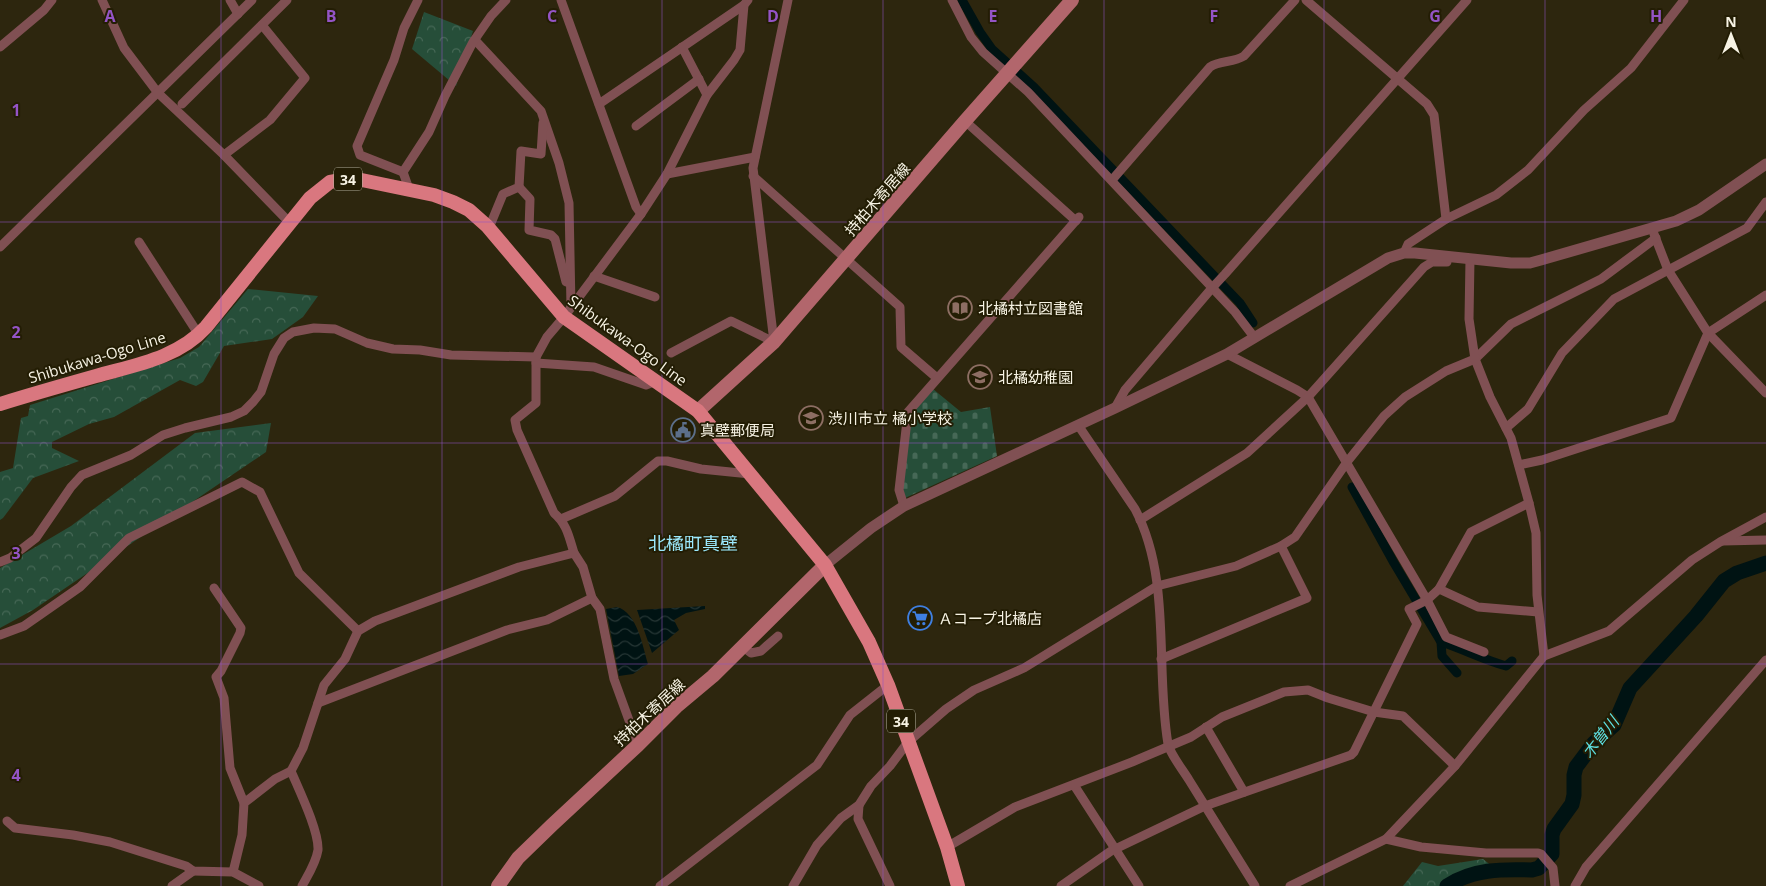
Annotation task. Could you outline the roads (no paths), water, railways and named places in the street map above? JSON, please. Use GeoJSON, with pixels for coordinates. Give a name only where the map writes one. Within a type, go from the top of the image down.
{"type":"FeatureCollection","features":[{"type":"Feature","properties":{"kind":"main road","name":"持柏木寄居線"},"geometry":{"type":"LineString","coordinates":[[698,411],[774,342],[1072,0]]}},
{"type":"Feature","properties":{"kind":"main road","name":"Shibukawa-Ogo Line"},"geometry":{"type":"LineString","coordinates":[[0,404],[154,359],[179,349],[199,335],[289,222],[315,194],[330,182],[352,178],[409,189],[434,195],[469,210],[489,228],[567,312],[698,411],[825,565],[869,642],[888,685],[947,847],[958,886]]}},
{"type":"Feature","properties":{"kind":"main road","name":"持柏木寄居線"},"geometry":{"type":"LineString","coordinates":[[498,886],[518,858],[676,707],[713,676],[825,565]]}},
{"type":"Feature","properties":{"kind":"street"},"geometry":{"type":"LineString","coordinates":[[0,47],[44,10],[52,0]]}},
{"type":"Feature","properties":{"kind":"street"},"geometry":{"type":"LineString","coordinates":[[102,0],[124,48],[158,93],[224,155],[289,222]]}},
{"type":"Feature","properties":{"kind":"street"},"geometry":{"type":"LineString","coordinates":[[230,0],[238,14]]}},
{"type":"Feature","properties":{"kind":"street"},"geometry":{"type":"LineString","coordinates":[[0,246],[252,0]]}},
{"type":"Feature","properties":{"kind":"street"},"geometry":{"type":"LineString","coordinates":[[182,104],[287,0]]}},
{"type":"Feature","properties":{"kind":"street"},"geometry":{"type":"LineString","coordinates":[[409,189],[403,172],[360,155],[357,146],[394,60],[404,28],[418,0]]}},
{"type":"Feature","properties":{"kind":"street"},"geometry":{"type":"LineString","coordinates":[[403,172],[429,132],[458,69],[475,40],[491,16],[506,0]]}},
{"type":"Feature","properties":{"kind":"street"},"geometry":{"type":"LineString","coordinates":[[561,0],[640,214]]}},
{"type":"Feature","properties":{"kind":"street"},"geometry":{"type":"LineString","coordinates":[[774,342],[753,176],[755,157],[788,0]]}},
{"type":"Feature","properties":{"kind":"street"},"geometry":{"type":"LineString","coordinates":[[952,0],[976,45],[1011,68],[1028,92],[1113,179],[1213,287],[1254,337]]}},
{"type":"Feature","properties":{"kind":"street"},"geometry":{"type":"LineString","coordinates":[[1113,179],[1210,66],[1236,60],[1244,56],[1295,0]]}},
{"type":"Feature","properties":{"kind":"street"},"geometry":{"type":"LineString","coordinates":[[1306,0],[1427,104],[1434,115],[1446,218]]}},
{"type":"Feature","properties":{"kind":"street"},"geometry":{"type":"LineString","coordinates":[[1116,408],[1125,390],[1213,287],[1467,0]]}},
{"type":"Feature","properties":{"kind":"street"},"geometry":{"type":"LineString","coordinates":[[1404,253],[1408,244],[1446,218],[1496,195],[1528,170],[1584,110],[1631,68],[1684,0]]}},
{"type":"Feature","properties":{"kind":"street"},"geometry":{"type":"LineString","coordinates":[[599,104],[746,2]]}},
{"type":"Feature","properties":{"kind":"street"},"geometry":{"type":"LineString","coordinates":[[638,745],[614,678],[600,609],[592,598],[583,567],[574,553],[567,529],[561,519],[554,513],[517,430],[515,420],[536,403],[536,360],[547,337],[640,214],[667,174],[707,95],[740,50],[746,2]]}},
{"type":"Feature","properties":{"kind":"street"},"geometry":{"type":"LineString","coordinates":[[224,155],[270,120],[306,78],[262,25]]}},
{"type":"Feature","properties":{"kind":"street"},"geometry":{"type":"LineString","coordinates":[[475,40],[541,111],[559,163],[569,204],[570,283],[567,312]]}},
{"type":"Feature","properties":{"kind":"street"},"geometry":{"type":"LineString","coordinates":[[682,47],[707,95]]}},
{"type":"Feature","properties":{"kind":"street"},"geometry":{"type":"LineString","coordinates":[[636,126],[699,79]]}},
{"type":"Feature","properties":{"kind":"street"},"geometry":{"type":"LineString","coordinates":[[543,118],[541,154],[521,152],[519,187],[530,199],[529,230],[551,235],[555,239],[566,282],[570,283]]}},
{"type":"Feature","properties":{"kind":"street"},"geometry":{"type":"LineString","coordinates":[[904,506],[899,490],[908,412],[1078,219],[965,121]]}},
{"type":"Feature","properties":{"kind":"street"},"geometry":{"type":"LineString","coordinates":[[667,174],[755,157]]}},
{"type":"Feature","properties":{"kind":"street"},"geometry":{"type":"LineString","coordinates":[[793,886],[817,846],[841,818],[859,805],[871,786],[890,766],[908,742],[946,709],[974,690],[1024,668],[1157,586],[1236,566],[1281,546],[1295,537],[1347,462],[1384,416],[1406,397],[1446,371],[1476,359],[1511,324],[1601,279],[1654,234],[1699,210],[1766,164]]}},
{"type":"Feature","properties":{"kind":"street"},"geometry":{"type":"LineString","coordinates":[[753,176],[900,307],[901,347],[937,378]]}},
{"type":"Feature","properties":{"kind":"street"},"geometry":{"type":"LineString","coordinates":[[489,228],[503,194],[519,187]]}},
{"type":"Feature","properties":{"kind":"street"},"geometry":{"type":"LineString","coordinates":[[1506,428],[1528,409],[1562,353],[1614,299],[1746,228],[1766,202]]}},
{"type":"Feature","properties":{"kind":"street"},"geometry":{"type":"LineString","coordinates":[[1140,520],[1248,453],[1308,398],[1424,267],[1432,262],[1530,263],[1654,234]]}},
{"type":"Feature","properties":{"kind":"street"},"geometry":{"type":"LineString","coordinates":[[1654,234],[1668,270],[1708,332],[1766,394]]}},
{"type":"Feature","properties":{"kind":"street"},"geometry":{"type":"LineString","coordinates":[[139,242],[199,335]]}},
{"type":"Feature","properties":{"kind":"street"},"geometry":{"type":"LineString","coordinates":[[825,565],[871,528],[904,506],[1116,408],[1227,354],[1380,262],[1404,253],[1427,253],[1471,262]]}},
{"type":"Feature","properties":{"kind":"street"},"geometry":{"type":"LineString","coordinates":[[1471,262],[1469,319],[1476,359],[1490,397],[1511,438],[1536,533],[1538,612],[1544,656]]}},
{"type":"Feature","properties":{"kind":"street"},"geometry":{"type":"LineString","coordinates":[[594,276],[655,297]]}},
{"type":"Feature","properties":{"kind":"street"},"geometry":{"type":"LineString","coordinates":[[1519,465],[1542,460],[1670,418],[1708,332],[1766,295]]}},
{"type":"Feature","properties":{"kind":"street"},"geometry":{"type":"LineString","coordinates":[[671,353],[731,321],[774,342]]}},
{"type":"Feature","properties":{"kind":"street"},"geometry":{"type":"LineString","coordinates":[[0,562],[10,558],[36,538],[71,487],[82,475],[131,454],[163,435],[231,417],[244,411],[254,402],[260,392],[274,354],[284,338],[293,332],[314,328],[335,329],[367,343],[393,349],[420,350],[451,355],[536,360],[594,367],[646,385],[656,381]]}},
{"type":"Feature","properties":{"kind":"street"},"geometry":{"type":"LineString","coordinates":[[1227,354],[1297,390],[1308,398],[1347,462],[1446,637],[1484,652]]}},
{"type":"Feature","properties":{"kind":"street"},"geometry":{"type":"LineString","coordinates":[[1078,425],[1135,509],[1149,544],[1157,586],[1168,746],[1255,886]]}},
{"type":"Feature","properties":{"kind":"street"},"geometry":{"type":"LineString","coordinates":[[561,519],[615,496],[658,461],[667,461],[701,469],[750,474]]}},
{"type":"Feature","properties":{"kind":"street"},"geometry":{"type":"LineString","coordinates":[[0,635],[24,626],[80,587],[129,538],[242,482],[260,492],[299,573],[358,632]]}},
{"type":"Feature","properties":{"kind":"street"},"geometry":{"type":"LineString","coordinates":[[1061,886],[1115,849],[1205,806],[1351,755],[1417,624],[1409,609],[1425,601],[1439,589],[1471,532],[1529,503]]}},
{"type":"Feature","properties":{"kind":"street"},"geometry":{"type":"LineString","coordinates":[[1294,885],[1386,839],[1455,766],[1544,656],[1609,631],[1692,560],[1766,517]]}},
{"type":"Feature","properties":{"kind":"street"},"geometry":{"type":"LineString","coordinates":[[1720,542],[1766,540]]}},
{"type":"Feature","properties":{"kind":"street"},"geometry":{"type":"LineString","coordinates":[[1161,660],[1307,598],[1281,546]]}},
{"type":"Feature","properties":{"kind":"street"},"geometry":{"type":"LineString","coordinates":[[244,803],[275,779],[292,771],[303,748],[324,685],[345,660],[358,632],[374,622],[480,581],[519,567],[574,553]]}},
{"type":"Feature","properties":{"kind":"street"},"geometry":{"type":"LineString","coordinates":[[214,588],[241,628],[221,671],[216,677],[224,698],[230,768],[244,803],[242,835],[232,872]]}},
{"type":"Feature","properties":{"kind":"street"},"geometry":{"type":"LineString","coordinates":[[1439,589],[1478,607],[1538,612]]}},
{"type":"Feature","properties":{"kind":"street"},"geometry":{"type":"LineString","coordinates":[[318,703],[507,630],[548,620],[592,598]]}},
{"type":"Feature","properties":{"kind":"street"},"geometry":{"type":"LineString","coordinates":[[742,646],[751,653],[761,651],[778,636]]}},
{"type":"Feature","properties":{"kind":"street"},"geometry":{"type":"LineString","coordinates":[[1575,886],[1586,867],[1766,660]]}},
{"type":"Feature","properties":{"kind":"street"},"geometry":{"type":"LineString","coordinates":[[660,886],[817,765],[850,715],[888,685]]}},
{"type":"Feature","properties":{"kind":"street"},"geometry":{"type":"LineString","coordinates":[[947,847],[1016,807],[1191,737],[1222,717],[1284,692],[1308,690],[1374,712],[1403,716],[1455,766]]}},
{"type":"Feature","properties":{"kind":"street"},"geometry":{"type":"LineString","coordinates":[[1206,727],[1244,792]]}},
{"type":"Feature","properties":{"kind":"street"},"geometry":{"type":"LineString","coordinates":[[292,771],[316,835],[318,849],[314,864],[302,886]]}},
{"type":"Feature","properties":{"kind":"street"},"geometry":{"type":"LineString","coordinates":[[1074,785],[1139,886]]}},
{"type":"Feature","properties":{"kind":"street"},"geometry":{"type":"LineString","coordinates":[[859,805],[858,819],[890,886]]}},
{"type":"Feature","properties":{"kind":"street"},"geometry":{"type":"LineString","coordinates":[[7,821],[15,828],[74,835],[110,842],[186,866],[193,871],[232,872],[259,886]]}},
{"type":"Feature","properties":{"kind":"street"},"geometry":{"type":"LineString","coordinates":[[1386,839],[1430,848],[1486,853],[1541,854],[1551,864],[1554,871],[1555,886]]}},
{"type":"Feature","properties":{"kind":"street"},"geometry":{"type":"LineString","coordinates":[[172,886],[193,871]]}},
{"type":"Feature","properties":{"kind":"water"},"geometry":{"type":"Polygon","coordinates":[[[705,606],[705,609],[686,613],[674,620],[679,630],[652,653],[637,610],[705,606]]]}},
{"type":"Feature","properties":{"kind":"water"},"geometry":{"type":"Polygon","coordinates":[[[617,607],[624,610],[634,623],[648,664],[633,674],[619,676],[606,609],[617,607]]]}},
{"type":"Feature","properties":{"kind":"waterway"},"geometry":{"type":"LineString","coordinates":[[962,0],[992,49],[1034,87],[1240,303],[1253,323]]}},
{"type":"Feature","properties":{"kind":"waterway"},"geometry":{"type":"LineString","coordinates":[[1352,487],[1441,642],[1442,656],[1457,673]]}},
{"type":"Feature","properties":{"kind":"waterway","name":"木曽川"},"geometry":{"type":"LineString","coordinates":[[1447,886],[1457,880],[1477,873],[1539,868],[1552,854],[1552,835],[1554,829],[1572,804],[1576,767],[1594,743],[1614,725],[1630,688],[1696,616],[1724,581],[1737,573],[1766,563]]}},
{"type":"Feature","properties":{"kind":"waterway"},"geometry":{"type":"LineString","coordinates":[[1441,642],[1506,666],[1512,661]]}},
{"type":"Feature","properties":{"kind":"place","name":"北橘村立図書館"},"geometry":{"type":"Point","coordinates":[960,308]}},
{"type":"Feature","properties":{"kind":"place","name":"北橘幼稚園"},"geometry":{"type":"Point","coordinates":[980,377]}},
{"type":"Feature","properties":{"kind":"place","name":"渋川市立 橘小学校"},"geometry":{"type":"Point","coordinates":[811,418]}},
{"type":"Feature","properties":{"kind":"place","name":"真壁郵便局"},"geometry":{"type":"Point","coordinates":[683,430]}},
{"type":"Feature","properties":{"kind":"place","name":"Ａコープ北橘店"},"geometry":{"type":"Point","coordinates":[920,618]}},
{"type":"Feature","properties":{"kind":"district","name":"北橘町真壁"},"geometry":{"type":"Point","coordinates":[693,543]}}]}
